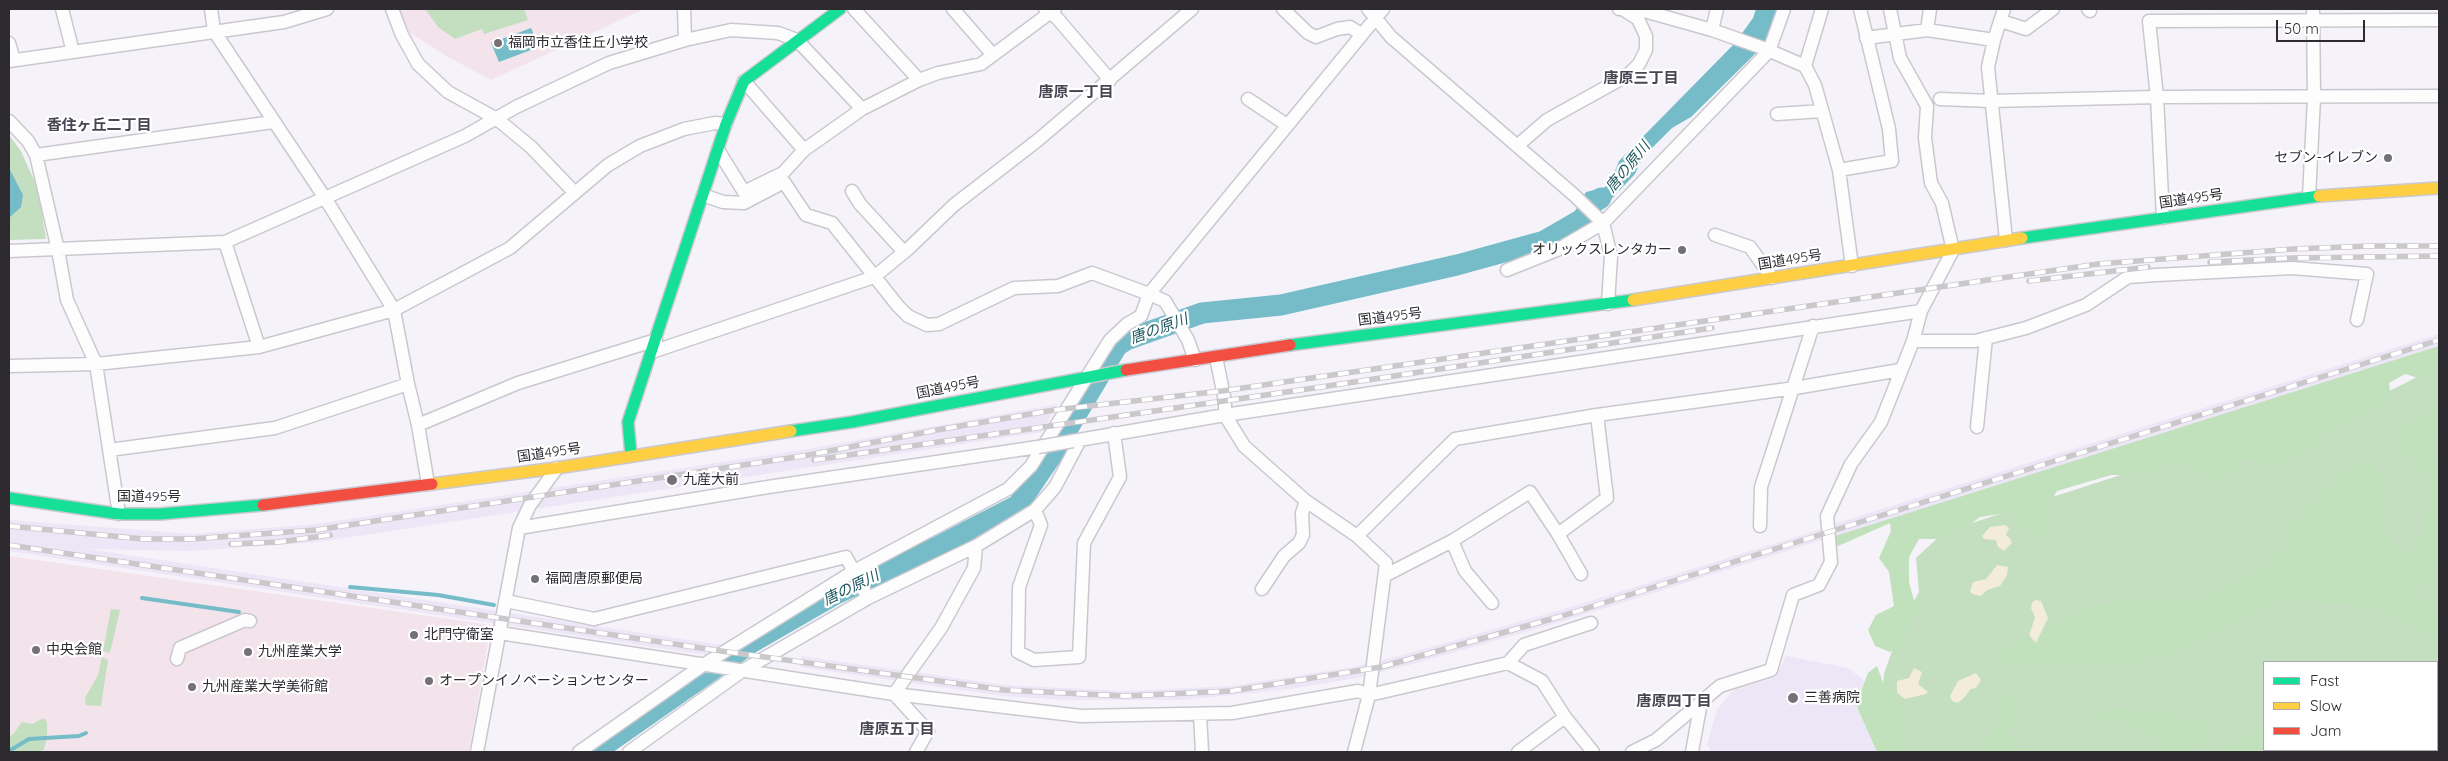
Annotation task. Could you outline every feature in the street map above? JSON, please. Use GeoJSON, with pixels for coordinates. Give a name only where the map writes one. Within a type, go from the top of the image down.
{"type":"FeatureCollection","features":[{"type":"Feature","properties":{"kind":"main road"},"geometry":{"type":"LineString","coordinates":[[631,455],[628,422],[726,124],[744,81],[840,9]]}},
{"type":"Feature","properties":{"kind":"main road","name":"国道495号"},"geometry":{"type":"LineString","coordinates":[[9,498],[119,514],[224,510],[557,468],[852,422],[1087,377],[1339,338],[1608,304],[2006,240],[2309,197],[2400,189],[2439,188]]}},
{"type":"Feature","properties":{"kind":"street"},"geometry":{"type":"LineString","coordinates":[[62,9],[73,52]]}},
{"type":"Feature","properties":{"kind":"street"},"geometry":{"type":"LineString","coordinates":[[211,9],[214,31],[324,198],[394,310],[418,425],[428,484]]}},
{"type":"Feature","properties":{"kind":"street"},"geometry":{"type":"LineString","coordinates":[[9,43],[11,60],[284,22],[327,9]]}},
{"type":"Feature","properties":{"kind":"street"},"geometry":{"type":"LineString","coordinates":[[392,9],[402,35],[418,64],[448,92],[497,119],[531,147],[574,193]]}},
{"type":"Feature","properties":{"kind":"street"},"geometry":{"type":"LineString","coordinates":[[684,9],[685,40]]}},
{"type":"Feature","properties":{"kind":"street"},"geometry":{"type":"LineString","coordinates":[[854,9],[919,80]]}},
{"type":"Feature","properties":{"kind":"street"},"geometry":{"type":"LineString","coordinates":[[953,9],[993,55]]}},
{"type":"Feature","properties":{"kind":"street"},"geometry":{"type":"LineString","coordinates":[[652,352],[874,277],[954,205],[1038,140],[1192,9]]}},
{"type":"Feature","properties":{"kind":"street"},"geometry":{"type":"LineString","coordinates":[[1283,9],[1308,33],[1316,37],[1337,29],[1350,27],[1361,34]]}},
{"type":"Feature","properties":{"kind":"street"},"geometry":{"type":"LineString","coordinates":[[1622,9],[1637,9],[1712,30],[1766,49],[1805,66],[1814,85],[1838,170],[1852,266]]}},
{"type":"Feature","properties":{"kind":"street"},"geometry":{"type":"LineString","coordinates":[[1517,146],[1547,120],[1628,75],[1639,64],[1646,50],[1646,36],[1638,19],[1622,9]]}},
{"type":"Feature","properties":{"kind":"street"},"geometry":{"type":"LineString","coordinates":[[1712,30],[1717,9]]}},
{"type":"Feature","properties":{"kind":"street"},"geometry":{"type":"LineString","coordinates":[[1507,270],[1557,250],[1603,223],[1766,49],[1784,9]]}},
{"type":"Feature","properties":{"kind":"street"},"geometry":{"type":"LineString","coordinates":[[1805,66],[1822,9]]}},
{"type":"Feature","properties":{"kind":"street"},"geometry":{"type":"LineString","coordinates":[[1838,170],[1892,161],[1889,129],[1860,9]]}},
{"type":"Feature","properties":{"kind":"street"},"geometry":{"type":"LineString","coordinates":[[1632,752],[1656,740],[1720,686],[1771,670],[1793,596],[1819,585],[1831,562],[1827,516],[1850,464],[1881,422],[1913,341],[1921,312],[1953,250],[1942,203],[1931,183],[1925,138],[1926,106],[1900,58],[1890,9]]}},
{"type":"Feature","properties":{"kind":"street"},"geometry":{"type":"LineString","coordinates":[[1927,30],[1930,9]]}},
{"type":"Feature","properties":{"kind":"street"},"geometry":{"type":"LineString","coordinates":[[2006,240],[1988,67],[1994,40],[2003,15],[2026,29],[2053,9]]}},
{"type":"Feature","properties":{"kind":"street"},"geometry":{"type":"LineString","coordinates":[[718,150],[744,192],[783,173],[804,150],[862,109],[919,80],[938,73],[981,64],[1050,11],[1110,80]]}},
{"type":"Feature","properties":{"kind":"street"},"geometry":{"type":"LineString","coordinates":[[579,752],[706,666],[855,574],[1008,490],[1031,466],[1110,340],[1127,324],[1141,316],[1149,294],[1361,34],[1375,12],[1391,37],[1578,198],[1603,223],[1612,256],[1608,304]]}},
{"type":"Feature","properties":{"kind":"street"},"geometry":{"type":"LineString","coordinates":[[2163,218],[2157,96],[2149,21],[2313,15],[2439,20]]}},
{"type":"Feature","properties":{"kind":"street"},"geometry":{"type":"LineString","coordinates":[[2309,197],[2314,98],[2313,15]]}},
{"type":"Feature","properties":{"kind":"street"},"geometry":{"type":"LineString","coordinates":[[9,251],[225,242],[465,136],[516,107],[609,63],[685,40],[731,30],[778,32],[797,40],[862,109]]}},
{"type":"Feature","properties":{"kind":"street"},"geometry":{"type":"LineString","coordinates":[[1866,38],[1927,30],[1994,40]]}},
{"type":"Feature","properties":{"kind":"street"},"geometry":{"type":"LineString","coordinates":[[744,81],[804,150]]}},
{"type":"Feature","properties":{"kind":"street"},"geometry":{"type":"LineString","coordinates":[[1940,99],[1991,101],[2157,96],[2314,98],[2439,96]]}},
{"type":"Feature","properties":{"kind":"street"},"geometry":{"type":"LineString","coordinates":[[1248,99],[1287,125]]}},
{"type":"Feature","properties":{"kind":"street"},"geometry":{"type":"LineString","coordinates":[[1777,114],[1822,111]]}},
{"type":"Feature","properties":{"kind":"street"},"geometry":{"type":"LineString","coordinates":[[9,121],[28,141],[36,155],[58,250],[67,300],[96,364],[119,514]]}},
{"type":"Feature","properties":{"kind":"street"},"geometry":{"type":"LineString","coordinates":[[36,155],[273,122]]}},
{"type":"Feature","properties":{"kind":"street"},"geometry":{"type":"LineString","coordinates":[[9,366],[96,364],[259,347],[394,310],[510,248],[608,165],[640,146],[684,129],[715,123],[726,124]]}},
{"type":"Feature","properties":{"kind":"street"},"geometry":{"type":"LineString","coordinates":[[703,195],[723,202],[744,203],[784,182],[806,215],[832,223],[874,277],[908,316],[928,325],[939,324],[1014,288],[1058,286],[1092,273],[1165,301],[1188,340],[1195,360]]}},
{"type":"Feature","properties":{"kind":"street"},"geometry":{"type":"LineString","coordinates":[[852,191],[860,204],[904,252]]}},
{"type":"Feature","properties":{"kind":"street"},"geometry":{"type":"LineString","coordinates":[[1715,234],[1750,247],[1772,278]]}},
{"type":"Feature","properties":{"kind":"street"},"geometry":{"type":"LineString","coordinates":[[225,242],[259,347]]}},
{"type":"Feature","properties":{"kind":"street"},"geometry":{"type":"LineString","coordinates":[[1913,341],[1974,341],[2026,328],[2086,305],[2128,278],[2166,274],[2292,268],[2367,274],[2357,320]]}},
{"type":"Feature","properties":{"kind":"street"},"geometry":{"type":"LineString","coordinates":[[519,528],[768,487],[1038,447],[1225,415],[1814,326],[1921,312]]}},
{"type":"Feature","properties":{"kind":"street"},"geometry":{"type":"LineString","coordinates":[[1760,526],[1761,487],[1814,326]]}},
{"type":"Feature","properties":{"kind":"street"},"geometry":{"type":"LineString","coordinates":[[1978,427],[1986,338]]}},
{"type":"Feature","properties":{"kind":"street"},"geometry":{"type":"LineString","coordinates":[[418,425],[518,383],[656,340]]}},
{"type":"Feature","properties":{"kind":"street"},"geometry":{"type":"LineString","coordinates":[[1216,357],[1225,401],[1225,415],[1244,446],[1306,501],[1357,536],[1386,562],[1386,575],[1376,631],[1369,695],[1358,752]]}},
{"type":"Feature","properties":{"kind":"street"},"geometry":{"type":"LineString","coordinates":[[1357,536],[1454,438],[1597,415],[1794,388],[1900,370]]}},
{"type":"Feature","properties":{"kind":"street"},"geometry":{"type":"LineString","coordinates":[[109,450],[275,428],[408,384]]}},
{"type":"Feature","properties":{"kind":"street"},"geometry":{"type":"LineString","coordinates":[[1558,534],[1607,498],[1597,415]]}},
{"type":"Feature","properties":{"kind":"street"},"geometry":{"type":"LineString","coordinates":[[1035,510],[1041,525],[1019,587],[1018,652],[1034,660],[1079,657],[1084,543],[1120,477],[1114,433]]}},
{"type":"Feature","properties":{"kind":"street"},"geometry":{"type":"LineString","coordinates":[[629,752],[738,671],[866,595],[976,546],[1035,510],[1055,487],[1077,440]]}},
{"type":"Feature","properties":{"kind":"street"},"geometry":{"type":"LineString","coordinates":[[477,752],[519,528],[530,505],[557,468]]}},
{"type":"Feature","properties":{"kind":"street"},"geometry":{"type":"LineString","coordinates":[[1386,575],[1452,541],[1530,492],[1558,534],[1581,574]]}},
{"type":"Feature","properties":{"kind":"street"},"geometry":{"type":"LineString","coordinates":[[1262,589],[1284,556],[1304,535],[1302,513],[1306,501]]}},
{"type":"Feature","properties":{"kind":"street"},"geometry":{"type":"LineString","coordinates":[[1452,541],[1465,571],[1492,603]]}},
{"type":"Feature","properties":{"kind":"street"},"geometry":{"type":"LineString","coordinates":[[894,694],[941,628],[974,568],[976,546]]}},
{"type":"Feature","properties":{"kind":"street"},"geometry":{"type":"LineString","coordinates":[[506,601],[594,619],[846,557],[866,595]]}},
{"type":"Feature","properties":{"kind":"street"},"geometry":{"type":"LineString","coordinates":[[177,659],[180,648],[246,620],[250,621]]}},
{"type":"Feature","properties":{"kind":"street"},"geometry":{"type":"LineString","coordinates":[[500,633],[894,694],[1082,716],[1232,714],[1358,691],[1369,695],[1508,663],[1524,645],[1591,623]]}},
{"type":"Feature","properties":{"kind":"street"},"geometry":{"type":"LineString","coordinates":[[1508,663],[1542,680],[1565,717],[1593,752]]}},
{"type":"Feature","properties":{"kind":"street"},"geometry":{"type":"LineString","coordinates":[[894,694],[928,731],[916,752]]}},
{"type":"Feature","properties":{"kind":"street"},"geometry":{"type":"LineString","coordinates":[[1692,752],[1701,702]]}},
{"type":"Feature","properties":{"kind":"street"},"geometry":{"type":"LineString","coordinates":[[1200,714],[1202,752]]}},
{"type":"Feature","properties":{"kind":"street"},"geometry":{"type":"LineString","coordinates":[[1518,752],[1565,717]]}},
{"type":"Feature","properties":{"kind":"shaded area","name":"福岡市立香住丘小学校"},"geometry":{"type":"Polygon","coordinates":[[[396,9],[644,9],[491,80],[448,57],[404,29],[396,9]]]}},
{"type":"Feature","properties":{"kind":"shaded area"},"geometry":{"type":"Polygon","coordinates":[[[2439,334],[2439,346],[1835,536],[1831,525],[2439,334]]]}},
{"type":"Feature","properties":{"kind":"shaded area"},"geometry":{"type":"Polygon","coordinates":[[[1058,404],[1042,432],[318,542],[190,551],[88,549],[722,645],[720,657],[9,551],[9,520],[192,534],[316,524],[808,449],[1058,404]]]}},
{"type":"Feature","properties":{"kind":"shaded area"},"geometry":{"type":"Polygon","coordinates":[[[1821,529],[1825,539],[1564,621],[1413,664],[1356,678],[1290,689],[1183,700],[1066,700],[1003,696],[800,667],[801,656],[1005,685],[1125,691],[1231,686],[1354,667],[1410,653],[1561,610],[1821,529]]]}},
{"type":"Feature","properties":{"kind":"shaded area","name":"九州産業大学"},"geometry":{"type":"Polygon","coordinates":[[[9,556],[491,625],[469,752],[9,752],[9,556]]]}},
{"type":"Feature","properties":{"kind":"shaded area","name":"三善病院"},"geometry":{"type":"Polygon","coordinates":[[[1786,656],[1848,668],[1865,681],[1856,706],[1877,752],[1711,751],[1707,745],[1717,709],[1734,690],[1776,677],[1786,656]]]}},
{"type":"Feature","properties":{"kind":"green space"},"geometry":{"type":"Polygon","coordinates":[[[425,9],[524,9],[528,20],[484,34],[482,29],[455,39],[438,27],[425,9]]]}},
{"type":"Feature","properties":{"kind":"green space"},"geometry":{"type":"Polygon","coordinates":[[[9,135],[21,151],[38,189],[46,239],[9,240],[9,135]]]}},
{"type":"Feature","properties":{"kind":"green space"},"geometry":{"type":"Polygon","coordinates":[[[2439,346],[2439,371],[2422,379],[2405,374],[2389,383],[2391,398],[2361,418],[2279,463],[2240,460],[2219,485],[2207,479],[2198,470],[2182,460],[2161,469],[2139,475],[2111,475],[2057,491],[2048,507],[2055,519],[2051,528],[2035,536],[2023,530],[2019,517],[2000,514],[1980,517],[1950,539],[1919,539],[1909,557],[1909,582],[1916,608],[1906,643],[1890,652],[1875,646],[1868,630],[1876,615],[1894,606],[1889,572],[1879,558],[1891,531],[1890,523],[1836,547],[1835,536],[2439,346]]]}},
{"type":"Feature","properties":{"kind":"green space"},"geometry":{"type":"Polygon","coordinates":[[[2439,366],[2439,752],[1902,752],[1883,689],[1884,674],[1901,625],[1919,592],[1916,558],[1944,532],[2195,451],[2284,444],[2439,366]]]}},
{"type":"Feature","properties":{"kind":"green space"},"geometry":{"type":"Polygon","coordinates":[[[2439,405],[2439,433],[2425,448],[2439,463],[2439,559],[2428,578],[2417,591],[2429,608],[2439,612],[2439,641],[2421,630],[2385,618],[2362,605],[2282,602],[2259,611],[2183,648],[2141,663],[2011,663],[2000,659],[2009,644],[2030,639],[2053,629],[2077,607],[2141,601],[2191,600],[2247,576],[2273,562],[2287,540],[2298,514],[2343,471],[2370,456],[2378,470],[2387,529],[2394,550],[2411,549],[2424,537],[2424,517],[2429,487],[2419,471],[2403,455],[2395,435],[2408,418],[2439,405]]]}},
{"type":"Feature","properties":{"kind":"green space"},"geometry":{"type":"Polygon","coordinates":[[[111,609],[120,610],[110,653],[103,651],[111,609]]]}},
{"type":"Feature","properties":{"kind":"green space"},"geometry":{"type":"Polygon","coordinates":[[[102,657],[108,660],[101,706],[86,705],[85,698],[98,675],[102,657]]]}},
{"type":"Feature","properties":{"kind":"green space"},"geometry":{"type":"Polygon","coordinates":[[[1877,666],[1884,685],[1900,701],[1905,714],[1907,748],[1905,752],[1877,752],[1856,705],[1868,673],[1877,666]]]}},
{"type":"Feature","properties":{"kind":"green space"},"geometry":{"type":"Polygon","coordinates":[[[2011,694],[2013,709],[2008,733],[2012,745],[2047,752],[1979,752],[1987,745],[2001,696],[2011,694]]]}},
{"type":"Feature","properties":{"kind":"green space"},"geometry":{"type":"Polygon","coordinates":[[[2123,708],[2203,721],[2217,732],[2193,752],[2160,752],[2149,738],[2086,709],[2123,708]]]}},
{"type":"Feature","properties":{"kind":"green space"},"geometry":{"type":"Polygon","coordinates":[[[44,718],[47,722],[47,738],[44,749],[40,752],[9,752],[9,737],[22,722],[32,724],[44,718]]]}},
{"type":"Feature","properties":{"kind":"green space"},"geometry":{"type":"Polygon","coordinates":[[[2263,729],[2263,751],[2438,751],[2438,736],[2439,752],[2222,752],[2232,742],[2251,730],[2263,729]]]}},
{"type":"Feature","properties":{"kind":"sand"},"geometry":{"type":"Polygon","coordinates":[[[2005,525],[2009,528],[2006,535],[2012,543],[2004,551],[1998,547],[1996,540],[1984,539],[1982,536],[1990,527],[2005,525]]]}},
{"type":"Feature","properties":{"kind":"sand"},"geometry":{"type":"Polygon","coordinates":[[[1997,565],[2008,567],[2007,575],[2000,586],[1987,590],[1981,596],[1972,594],[1970,591],[1973,582],[1986,579],[1997,565]]]}},
{"type":"Feature","properties":{"kind":"sand"},"geometry":{"type":"Polygon","coordinates":[[[2035,600],[2041,601],[2048,618],[2036,643],[2029,635],[2035,618],[2031,608],[2035,600]]]}},
{"type":"Feature","properties":{"kind":"sand"},"geometry":{"type":"Polygon","coordinates":[[[1914,668],[1922,672],[1918,684],[1928,692],[1905,699],[1897,693],[1897,681],[1909,678],[1914,668]]]}},
{"type":"Feature","properties":{"kind":"sand"},"geometry":{"type":"Polygon","coordinates":[[[1976,673],[1981,680],[1976,688],[1971,689],[1957,703],[1952,701],[1950,696],[1958,681],[1976,673]]]}},
{"type":"Feature","properties":{"kind":"water"},"geometry":{"type":"Polygon","coordinates":[[[1756,9],[1780,9],[1766,43],[1691,117],[1672,128],[1643,157],[1635,174],[1601,210],[1594,222],[1582,219],[1577,206],[1586,192],[1603,188],[1610,184],[1619,161],[1735,43],[1753,18],[1756,9]]]}},
{"type":"Feature","properties":{"kind":"water"},"geometry":{"type":"Polygon","coordinates":[[[531,28],[539,47],[499,62],[491,43],[531,28]]]}},
{"type":"Feature","properties":{"kind":"water"},"geometry":{"type":"Polygon","coordinates":[[[9,168],[23,195],[21,207],[9,218],[9,168]]]}},
{"type":"Feature","properties":{"kind":"waterway","name":"唐の原川"},"geometry":{"type":"LineString","coordinates":[[595,752],[751,643],[836,594],[935,548],[1018,505],[1052,455],[1117,346],[1126,340],[1202,313],[1281,305],[1457,265],[1544,241],[1582,219],[1593,203],[1601,198]]}},
{"type":"Feature","properties":{"kind":"waterway"},"geometry":{"type":"LineString","coordinates":[[350,587],[438,595],[494,605]]}},
{"type":"Feature","properties":{"kind":"waterway"},"geometry":{"type":"LineString","coordinates":[[142,598],[239,612]]}},
{"type":"Feature","properties":{"kind":"waterway"},"geometry":{"type":"LineString","coordinates":[[9,751],[29,739],[79,736],[86,733]]}},
{"type":"Feature","properties":{"kind":"railway"},"geometry":{"type":"LineString","coordinates":[[9,526],[143,539],[191,539],[316,530],[809,455],[1054,410],[1222,391],[2098,264],[2293,249],[2439,246]]}},
{"type":"Feature","properties":{"kind":"railway"},"geometry":{"type":"LineString","coordinates":[[2210,262],[2293,258],[2439,256]]}},
{"type":"Feature","properties":{"kind":"railway"},"geometry":{"type":"LineString","coordinates":[[2029,281],[2148,267]]}},
{"type":"Feature","properties":{"kind":"railway"},"geometry":{"type":"LineString","coordinates":[[814,460],[1321,387],[1712,328]]}},
{"type":"Feature","properties":{"kind":"railway"},"geometry":{"type":"LineString","coordinates":[[9,545],[721,651],[1004,690],[1125,696],[1231,691],[1381,667],[1562,616],[2439,340]]}},
{"type":"Feature","properties":{"kind":"railway"},"geometry":{"type":"LineString","coordinates":[[231,544],[279,542],[330,535]]}},
{"type":"Feature","properties":{"kind":"traffic: fast"},"geometry":{"type":"LineString","coordinates":[[631,455],[628,422],[726,124],[744,81],[840,9]]}},
{"type":"Feature","properties":{"kind":"traffic: fast"},"geometry":{"type":"LineString","coordinates":[[2022,238],[2319,196]]}},
{"type":"Feature","properties":{"kind":"traffic: fast"},"geometry":{"type":"LineString","coordinates":[[1290,345],[1633,300]]}},
{"type":"Feature","properties":{"kind":"traffic: fast"},"geometry":{"type":"LineString","coordinates":[[791,431],[852,422],[1126,370]]}},
{"type":"Feature","properties":{"kind":"traffic: fast"},"geometry":{"type":"LineString","coordinates":[[9,498],[119,514],[160,514],[263,505]]}},
{"type":"Feature","properties":{"kind":"traffic: slow"},"geometry":{"type":"LineString","coordinates":[[2319,196],[2439,188]]}},
{"type":"Feature","properties":{"kind":"traffic: slow"},"geometry":{"type":"LineString","coordinates":[[1633,300],[2022,238]]}},
{"type":"Feature","properties":{"kind":"traffic: slow"},"geometry":{"type":"LineString","coordinates":[[432,484],[557,468],[791,431]]}},
{"type":"Feature","properties":{"kind":"traffic: jam"},"geometry":{"type":"LineString","coordinates":[[1126,370],[1290,345]]}},
{"type":"Feature","properties":{"kind":"traffic: jam"},"geometry":{"type":"LineString","coordinates":[[263,505],[432,484]]}},
{"type":"Feature","properties":{"kind":"place","name":"福岡市立香住丘小学校"},"geometry":{"type":"Point","coordinates":[498,43]}},
{"type":"Feature","properties":{"kind":"place","name":"セブン-イレブン"},"geometry":{"type":"Point","coordinates":[2388,158]}},
{"type":"Feature","properties":{"kind":"place","name":"オリックスレンタカー"},"geometry":{"type":"Point","coordinates":[1682,250]}},
{"type":"Feature","properties":{"kind":"place","name":"九産大前"},"geometry":{"type":"Point","coordinates":[672,480]}},
{"type":"Feature","properties":{"kind":"place","name":"福岡唐原郵便局"},"geometry":{"type":"Point","coordinates":[535,579]}},
{"type":"Feature","properties":{"kind":"place","name":"北門守衛室"},"geometry":{"type":"Point","coordinates":[414,635]}},
{"type":"Feature","properties":{"kind":"place","name":"中央会館"},"geometry":{"type":"Point","coordinates":[36,650]}},
{"type":"Feature","properties":{"kind":"place","name":"九州産業大学"},"geometry":{"type":"Point","coordinates":[248,652]}},
{"type":"Feature","properties":{"kind":"place","name":"オープンイノベーションセンター"},"geometry":{"type":"Point","coordinates":[429,681]}},
{"type":"Feature","properties":{"kind":"place","name":"九州産業大学美術館"},"geometry":{"type":"Point","coordinates":[192,687]}},
{"type":"Feature","properties":{"kind":"place","name":"三善病院"},"geometry":{"type":"Point","coordinates":[1793,698]}},
{"type":"Feature","properties":{"kind":"district","name":"唐原三丁目"},"geometry":{"type":"Point","coordinates":[1641,78]}},
{"type":"Feature","properties":{"kind":"district","name":"唐原一丁目"},"geometry":{"type":"Point","coordinates":[1076,92]}},
{"type":"Feature","properties":{"kind":"district","name":"香住ヶ丘二丁目"},"geometry":{"type":"Point","coordinates":[99,125]}},
{"type":"Feature","properties":{"kind":"district","name":"唐原四丁目"},"geometry":{"type":"Point","coordinates":[1674,701]}},
{"type":"Feature","properties":{"kind":"district","name":"唐原五丁目"},"geometry":{"type":"Point","coordinates":[897,729]}}]}
